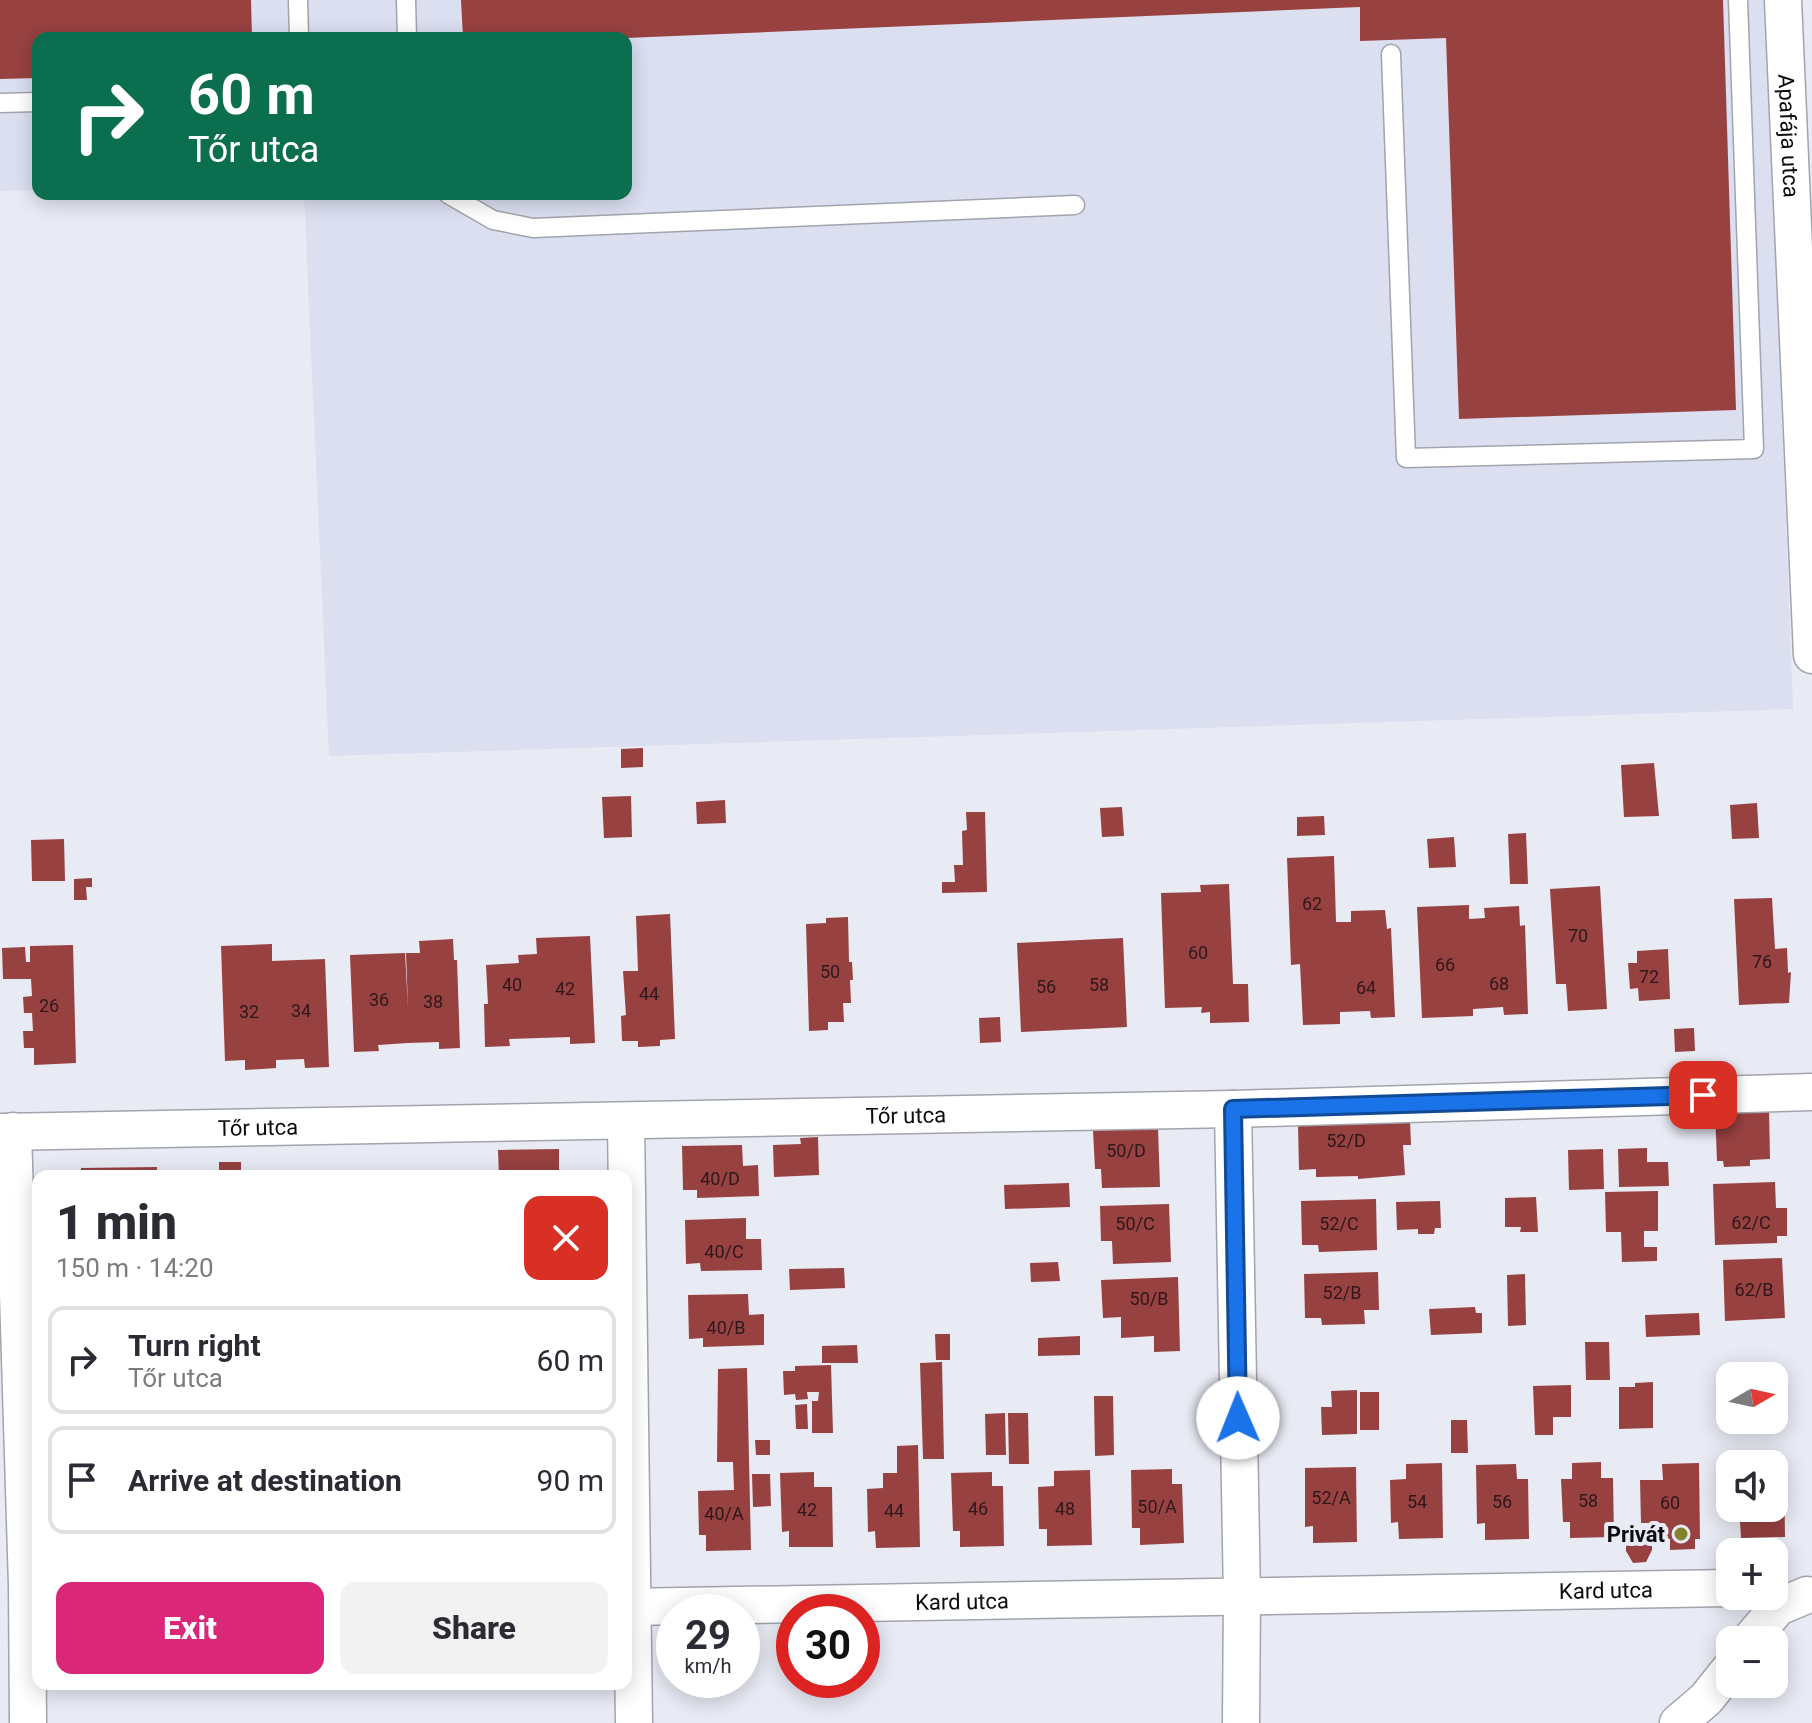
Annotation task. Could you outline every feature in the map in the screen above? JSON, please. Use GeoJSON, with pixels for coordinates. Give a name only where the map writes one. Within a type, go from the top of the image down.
{"type":"FeatureCollection","features":[{"type":"Feature","properties":{"kind":"street","name":"Apafája utca"},"geometry":{"type":"LineString","coordinates":[[1783,0],[1812,655]]}},
{"type":"Feature","properties":{"kind":"street","name":"Tőr utca"},"geometry":{"type":"LineString","coordinates":[[6,1132],[1233,1109],[1812,1092]]}},
{"type":"Feature","properties":{"kind":"street"},"geometry":{"type":"LineString","coordinates":[[1233,1109],[1242,1597],[1241,1723]]}},
{"type":"Feature","properties":{"kind":"street"},"geometry":{"type":"LineString","coordinates":[[626,1121],[626,1170]]}},
{"type":"Feature","properties":{"kind":"street"},"geometry":{"type":"LineString","coordinates":[[6,1132],[28,1723]]}},
{"type":"Feature","properties":{"kind":"street","name":"Kard utca"},"geometry":{"type":"LineString","coordinates":[[632,1607],[1716,1588]]}},
{"type":"Feature","properties":{"kind":"street"},"geometry":{"type":"LineString","coordinates":[[1762,1626],[1778,1607],[1798,1594]]}},
{"type":"Feature","properties":{"kind":"street"},"geometry":{"type":"LineString","coordinates":[[632,1677],[634,1723]]}},
{"type":"Feature","properties":{"kind":"street"},"geometry":{"type":"LineString","coordinates":[[1678,1723],[1716,1686]]}},
{"type":"Feature","properties":{"kind":"lane"},"geometry":{"type":"LineString","coordinates":[[298,0],[299,32]]}},
{"type":"Feature","properties":{"kind":"lane"},"geometry":{"type":"LineString","coordinates":[[406,0],[407,32]]}},
{"type":"Feature","properties":{"kind":"lane"},"geometry":{"type":"LineString","coordinates":[[1391,54],[1406,458],[1754,449],[1738,0]]}},
{"type":"Feature","properties":{"kind":"lane"},"geometry":{"type":"LineString","coordinates":[[0,103],[32,102]]}},
{"type":"Feature","properties":{"kind":"lane"},"geometry":{"type":"LineString","coordinates":[[458,200],[493,220],[533,228],[1075,205]]}},
{"type":"Feature","properties":{"kind":"shaded area"},"geometry":{"type":"Polygon","coordinates":[[[0,0],[1766,0],[1793,709],[329,756],[304,200],[632,200],[632,32],[32,32],[32,190],[0,191],[0,0]]]}},
{"type":"Feature","properties":{"kind":"building"},"geometry":{"type":"Polygon","coordinates":[[[0,0],[251,0],[252,32],[32,32],[32,78],[0,79],[0,0]]]}},
{"type":"Feature","properties":{"kind":"building"},"geometry":{"type":"Polygon","coordinates":[[[461,0],[1723,0],[1736,410],[1459,419],[1446,38],[1360,41],[1360,7],[632,38],[632,32],[463,32],[461,0]]]}},
{"type":"Feature","properties":{"kind":"building"},"geometry":{"type":"Polygon","coordinates":[[[643,748],[643,767],[621,768],[621,749],[643,748]]]}},
{"type":"Feature","properties":{"kind":"building"},"geometry":{"type":"Polygon","coordinates":[[[1654,763],[1659,816],[1624,817],[1621,765],[1654,763]]]}},
{"type":"Feature","properties":{"kind":"building"},"geometry":{"type":"Polygon","coordinates":[[[631,796],[632,837],[604,838],[602,797],[631,796]]]}},
{"type":"Feature","properties":{"kind":"building"},"geometry":{"type":"Polygon","coordinates":[[[725,800],[726,823],[697,824],[696,802],[725,800]]]}},
{"type":"Feature","properties":{"kind":"building"},"geometry":{"type":"Polygon","coordinates":[[[1757,803],[1759,838],[1732,839],[1730,805],[1757,803]]]}},
{"type":"Feature","properties":{"kind":"building"},"geometry":{"type":"Polygon","coordinates":[[[1122,807],[1124,836],[1102,837],[1100,808],[1122,807]]]}},
{"type":"Feature","properties":{"kind":"building"},"geometry":{"type":"Polygon","coordinates":[[[966,812],[985,812],[987,892],[942,893],[942,882],[955,882],[954,865],[963,865],[962,831],[967,830],[966,812]]]}},
{"type":"Feature","properties":{"kind":"building"},"geometry":{"type":"Polygon","coordinates":[[[1324,816],[1325,835],[1297,836],[1297,817],[1324,816]]]}},
{"type":"Feature","properties":{"kind":"building"},"geometry":{"type":"Polygon","coordinates":[[[1526,833],[1528,884],[1510,884],[1508,834],[1526,833]]]}},
{"type":"Feature","properties":{"kind":"building"},"geometry":{"type":"Polygon","coordinates":[[[1454,837],[1456,867],[1429,868],[1427,839],[1454,837]]]}},
{"type":"Feature","properties":{"kind":"building"},"geometry":{"type":"Polygon","coordinates":[[[64,839],[65,881],[32,881],[31,840],[64,839]]]}},
{"type":"Feature","properties":{"kind":"building"},"geometry":{"type":"Polygon","coordinates":[[[1334,856],[1336,922],[1351,922],[1351,911],[1385,910],[1387,929],[1391,928],[1395,1017],[1371,1018],[1370,1011],[1340,1012],[1340,1024],[1303,1025],[1300,964],[1291,965],[1287,858],[1334,856]]]}},
{"type":"Feature","properties":{"kind":"building"},"geometry":{"type":"Polygon","coordinates":[[[92,878],[92,887],[86,887],[87,900],[74,900],[74,879],[92,878]]]}},
{"type":"Feature","properties":{"kind":"building"},"geometry":{"type":"Polygon","coordinates":[[[1229,884],[1233,984],[1248,984],[1249,1022],[1210,1023],[1210,1012],[1201,1013],[1202,1007],[1165,1008],[1161,893],[1201,892],[1200,885],[1229,884]]]}},
{"type":"Feature","properties":{"kind":"building"},"geometry":{"type":"Polygon","coordinates":[[[1600,886],[1607,1009],[1568,1011],[1566,984],[1556,984],[1550,889],[1600,886]]]}},
{"type":"Feature","properties":{"kind":"building"},"geometry":{"type":"Polygon","coordinates":[[[1772,898],[1775,949],[1787,948],[1788,973],[1791,972],[1789,1003],[1739,1005],[1734,899],[1772,898]]]}},
{"type":"Feature","properties":{"kind":"building"},"geometry":{"type":"Polygon","coordinates":[[[1469,905],[1469,919],[1485,918],[1484,908],[1519,906],[1520,926],[1525,925],[1528,1014],[1504,1015],[1503,1007],[1473,1009],[1473,1016],[1422,1018],[1417,907],[1469,905]]]}},
{"type":"Feature","properties":{"kind":"building"},"geometry":{"type":"Polygon","coordinates":[[[670,914],[675,1039],[660,1040],[660,1046],[638,1047],[638,1041],[622,1041],[621,1016],[626,1015],[623,971],[638,971],[636,916],[670,914]]]}},
{"type":"Feature","properties":{"kind":"building"},"geometry":{"type":"Polygon","coordinates":[[[848,917],[849,962],[852,962],[853,980],[850,980],[851,1003],[843,1003],[844,1022],[828,1022],[828,1030],[809,1031],[806,924],[826,923],[826,918],[848,917]]]}},
{"type":"Feature","properties":{"kind":"building"},"geometry":{"type":"Polygon","coordinates":[[[590,936],[595,1043],[570,1044],[570,1037],[509,1039],[510,1046],[485,1047],[484,1004],[488,1004],[486,965],[519,963],[518,955],[537,954],[536,938],[590,936]]]}},
{"type":"Feature","properties":{"kind":"building"},"geometry":{"type":"Polygon","coordinates":[[[1123,938],[1127,1027],[1021,1032],[1017,943],[1123,938]]]}},
{"type":"Feature","properties":{"kind":"building"},"geometry":{"type":"Polygon","coordinates":[[[453,939],[454,960],[457,960],[460,1048],[439,1049],[439,1042],[408,1043],[378,1045],[379,1051],[354,1052],[350,955],[405,953],[408,1008],[406,953],[420,953],[419,941],[453,939]]]}},
{"type":"Feature","properties":{"kind":"building"},"geometry":{"type":"Polygon","coordinates":[[[272,944],[272,961],[325,959],[329,1067],[305,1068],[304,1059],[276,1060],[276,1068],[245,1070],[245,1060],[225,1061],[221,946],[272,944]]]}},
{"type":"Feature","properties":{"kind":"building"},"geometry":{"type":"Polygon","coordinates":[[[73,945],[76,1063],[34,1065],[34,1048],[24,1048],[23,1031],[33,1031],[32,1013],[24,1013],[23,997],[32,996],[31,979],[3,979],[2,948],[25,947],[26,962],[30,962],[30,946],[73,945]]]}},
{"type":"Feature","properties":{"kind":"building"},"geometry":{"type":"Polygon","coordinates":[[[1668,949],[1670,999],[1639,1001],[1638,988],[1630,989],[1628,963],[1637,963],[1637,951],[1668,949]]]}},
{"type":"Feature","properties":{"kind":"building"},"geometry":{"type":"Polygon","coordinates":[[[1000,1017],[1001,1042],[980,1043],[979,1018],[1000,1017]]]}},
{"type":"Feature","properties":{"kind":"building"},"geometry":{"type":"Polygon","coordinates":[[[1694,1028],[1695,1051],[1675,1052],[1674,1029],[1694,1028]]]}},
{"type":"Feature","properties":{"kind":"building"},"geometry":{"type":"Polygon","coordinates":[[[1769,1109],[1770,1159],[1750,1160],[1750,1166],[1724,1167],[1723,1161],[1717,1161],[1715,1111],[1769,1109]]]}},
{"type":"Feature","properties":{"kind":"building"},"geometry":{"type":"Polygon","coordinates":[[[1410,1121],[1411,1145],[1403,1145],[1405,1175],[1358,1179],[1358,1176],[1316,1177],[1316,1169],[1299,1170],[1298,1125],[1410,1121]]]}},
{"type":"Feature","properties":{"kind":"building"},"geometry":{"type":"Polygon","coordinates":[[[1158,1128],[1160,1187],[1102,1188],[1101,1169],[1095,1169],[1093,1130],[1158,1128]]]}},
{"type":"Feature","properties":{"kind":"building"},"geometry":{"type":"Polygon","coordinates":[[[818,1137],[819,1175],[774,1177],[773,1145],[801,1144],[800,1138],[818,1137]]]}},
{"type":"Feature","properties":{"kind":"building"},"geometry":{"type":"Polygon","coordinates":[[[742,1145],[743,1166],[758,1165],[759,1196],[697,1198],[697,1190],[683,1190],[682,1146],[742,1145]]]}},
{"type":"Feature","properties":{"kind":"building"},"geometry":{"type":"Polygon","coordinates":[[[1647,1148],[1647,1162],[1668,1162],[1669,1186],[1619,1187],[1618,1149],[1647,1148]]]}},
{"type":"Feature","properties":{"kind":"building"},"geometry":{"type":"Polygon","coordinates":[[[559,1149],[559,1170],[499,1170],[498,1150],[559,1149]]]}},
{"type":"Feature","properties":{"kind":"building"},"geometry":{"type":"Polygon","coordinates":[[[1603,1149],[1604,1189],[1569,1190],[1568,1150],[1603,1149]]]}},
{"type":"Feature","properties":{"kind":"building"},"geometry":{"type":"Polygon","coordinates":[[[219,1162],[241,1162],[241,1170],[219,1170],[219,1162]]]}},
{"type":"Feature","properties":{"kind":"building"},"geometry":{"type":"Polygon","coordinates":[[[157,1167],[157,1170],[81,1170],[157,1167]]]}},
{"type":"Feature","properties":{"kind":"building"},"geometry":{"type":"Polygon","coordinates":[[[1775,1182],[1776,1208],[1787,1208],[1787,1236],[1777,1236],[1777,1243],[1715,1245],[1713,1184],[1775,1182]]]}},
{"type":"Feature","properties":{"kind":"building"},"geometry":{"type":"Polygon","coordinates":[[[1069,1183],[1070,1207],[1005,1209],[1004,1185],[1069,1183]]]}},
{"type":"Feature","properties":{"kind":"building"},"geometry":{"type":"Polygon","coordinates":[[[1658,1191],[1658,1231],[1644,1231],[1644,1247],[1657,1247],[1657,1261],[1622,1262],[1621,1232],[1606,1232],[1605,1192],[1658,1191]]]}},
{"type":"Feature","properties":{"kind":"building"},"geometry":{"type":"Polygon","coordinates":[[[1536,1197],[1538,1232],[1520,1232],[1521,1227],[1505,1227],[1505,1198],[1536,1197]]]}},
{"type":"Feature","properties":{"kind":"building"},"geometry":{"type":"Polygon","coordinates":[[[1376,1199],[1377,1250],[1319,1252],[1318,1245],[1302,1245],[1301,1201],[1376,1199]]]}},
{"type":"Feature","properties":{"kind":"building"},"geometry":{"type":"Polygon","coordinates":[[[1440,1201],[1441,1228],[1435,1228],[1434,1234],[1418,1234],[1418,1229],[1397,1230],[1396,1202],[1440,1201]]]}},
{"type":"Feature","properties":{"kind":"building"},"geometry":{"type":"Polygon","coordinates":[[[1169,1204],[1171,1262],[1113,1264],[1112,1241],[1101,1241],[1100,1206],[1169,1204]]]}},
{"type":"Feature","properties":{"kind":"building"},"geometry":{"type":"Polygon","coordinates":[[[746,1218],[746,1239],[761,1239],[762,1270],[701,1271],[700,1263],[686,1264],[685,1220],[746,1218]]]}},
{"type":"Feature","properties":{"kind":"building"},"geometry":{"type":"Polygon","coordinates":[[[1782,1258],[1785,1318],[1725,1321],[1723,1260],[1782,1258]]]}},
{"type":"Feature","properties":{"kind":"building"},"geometry":{"type":"Polygon","coordinates":[[[1058,1262],[1060,1281],[1031,1282],[1030,1263],[1058,1262]]]}},
{"type":"Feature","properties":{"kind":"building"},"geometry":{"type":"Polygon","coordinates":[[[844,1268],[845,1288],[790,1290],[789,1269],[844,1268]]]}},
{"type":"Feature","properties":{"kind":"building"},"geometry":{"type":"Polygon","coordinates":[[[1378,1272],[1379,1310],[1364,1310],[1365,1324],[1322,1325],[1321,1318],[1305,1318],[1304,1274],[1378,1272]]]}},
{"type":"Feature","properties":{"kind":"building"},"geometry":{"type":"Polygon","coordinates":[[[1525,1274],[1526,1325],[1508,1326],[1507,1275],[1525,1274]]]}},
{"type":"Feature","properties":{"kind":"building"},"geometry":{"type":"Polygon","coordinates":[[[1178,1277],[1180,1351],[1154,1352],[1154,1336],[1121,1338],[1121,1317],[1103,1318],[1101,1280],[1178,1277]]]}},
{"type":"Feature","properties":{"kind":"building"},"geometry":{"type":"Polygon","coordinates":[[[748,1294],[749,1315],[764,1314],[764,1345],[703,1347],[703,1338],[689,1339],[688,1295],[748,1294]]]}},
{"type":"Feature","properties":{"kind":"building"},"geometry":{"type":"Polygon","coordinates":[[[1475,1307],[1476,1313],[1482,1313],[1482,1333],[1431,1335],[1429,1309],[1475,1307]]]}},
{"type":"Feature","properties":{"kind":"building"},"geometry":{"type":"Polygon","coordinates":[[[1699,1313],[1700,1335],[1646,1337],[1645,1315],[1699,1313]]]}},
{"type":"Feature","properties":{"kind":"building"},"geometry":{"type":"Polygon","coordinates":[[[935,1334],[950,1334],[950,1360],[936,1360],[935,1334]]]}},
{"type":"Feature","properties":{"kind":"building"},"geometry":{"type":"Polygon","coordinates":[[[1080,1336],[1080,1355],[1038,1356],[1038,1338],[1080,1336]]]}},
{"type":"Feature","properties":{"kind":"building"},"geometry":{"type":"Polygon","coordinates":[[[1585,1342],[1609,1342],[1610,1380],[1586,1380],[1585,1342]]]}},
{"type":"Feature","properties":{"kind":"building"},"geometry":{"type":"Polygon","coordinates":[[[857,1345],[858,1363],[822,1363],[822,1346],[857,1345]]]}},
{"type":"Feature","properties":{"kind":"building"},"geometry":{"type":"Polygon","coordinates":[[[942,1362],[944,1459],[923,1459],[920,1363],[942,1362]]]}},
{"type":"Feature","properties":{"kind":"building"},"geometry":{"type":"Polygon","coordinates":[[[831,1365],[833,1433],[812,1433],[812,1401],[818,1401],[819,1392],[807,1392],[808,1399],[796,1400],[795,1394],[784,1395],[783,1371],[795,1371],[795,1366],[831,1365]]]}},
{"type":"Feature","properties":{"kind":"building"},"geometry":{"type":"Polygon","coordinates":[[[747,1368],[751,1550],[706,1551],[706,1535],[699,1535],[698,1491],[734,1490],[733,1462],[717,1462],[718,1369],[747,1368]]]}},
{"type":"Feature","properties":{"kind":"building"},"geometry":{"type":"Polygon","coordinates":[[[1653,1382],[1653,1428],[1619,1429],[1619,1387],[1653,1382]]]}},
{"type":"Feature","properties":{"kind":"building"},"geometry":{"type":"Polygon","coordinates":[[[1571,1385],[1571,1417],[1553,1417],[1553,1435],[1535,1435],[1533,1386],[1571,1385]]]}},
{"type":"Feature","properties":{"kind":"building"},"geometry":{"type":"Polygon","coordinates":[[[1357,1390],[1357,1434],[1322,1435],[1321,1407],[1332,1407],[1331,1391],[1357,1390]]]}},
{"type":"Feature","properties":{"kind":"building"},"geometry":{"type":"Polygon","coordinates":[[[1360,1392],[1379,1392],[1379,1430],[1360,1430],[1360,1392]]]}},
{"type":"Feature","properties":{"kind":"building"},"geometry":{"type":"Polygon","coordinates":[[[1094,1396],[1113,1396],[1114,1455],[1095,1456],[1094,1396]]]}},
{"type":"Feature","properties":{"kind":"building"},"geometry":{"type":"Polygon","coordinates":[[[807,1404],[808,1429],[796,1429],[795,1405],[807,1404]]]}},
{"type":"Feature","properties":{"kind":"building"},"geometry":{"type":"Polygon","coordinates":[[[1005,1413],[1006,1455],[986,1455],[985,1414],[1005,1413]]]}},
{"type":"Feature","properties":{"kind":"building"},"geometry":{"type":"Polygon","coordinates":[[[1008,1413],[1028,1413],[1029,1464],[1009,1464],[1008,1413]]]}},
{"type":"Feature","properties":{"kind":"building"},"geometry":{"type":"Polygon","coordinates":[[[1451,1420],[1467,1420],[1468,1453],[1451,1453],[1451,1420]]]}},
{"type":"Feature","properties":{"kind":"building"},"geometry":{"type":"Polygon","coordinates":[[[755,1440],[770,1440],[770,1455],[756,1455],[755,1440]]]}},
{"type":"Feature","properties":{"kind":"building"},"geometry":{"type":"Polygon","coordinates":[[[918,1445],[920,1547],[876,1548],[875,1531],[868,1532],[867,1489],[883,1488],[883,1473],[897,1473],[897,1446],[918,1445]]]}},
{"type":"Feature","properties":{"kind":"building"},"geometry":{"type":"Polygon","coordinates":[[[1601,1462],[1601,1478],[1613,1478],[1614,1537],[1570,1538],[1570,1522],[1563,1522],[1561,1479],[1572,1479],[1572,1463],[1601,1462]]]}},
{"type":"Feature","properties":{"kind":"building"},"geometry":{"type":"Polygon","coordinates":[[[1442,1463],[1443,1538],[1399,1539],[1398,1522],[1391,1523],[1390,1480],[1406,1479],[1406,1464],[1442,1463]]]}},
{"type":"Feature","properties":{"kind":"building"},"geometry":{"type":"Polygon","coordinates":[[[1699,1463],[1700,1539],[1695,1539],[1695,1549],[1670,1550],[1670,1539],[1655,1539],[1655,1523],[1641,1523],[1640,1480],[1663,1480],[1662,1464],[1699,1463]]]}},
{"type":"Feature","properties":{"kind":"building"},"geometry":{"type":"Polygon","coordinates":[[[1516,1464],[1517,1479],[1528,1479],[1529,1539],[1485,1540],[1485,1523],[1477,1524],[1476,1465],[1516,1464]]]}},
{"type":"Feature","properties":{"kind":"building"},"geometry":{"type":"Polygon","coordinates":[[[1356,1467],[1357,1542],[1313,1543],[1313,1526],[1305,1527],[1305,1468],[1356,1467]]]}},
{"type":"Feature","properties":{"kind":"building"},"geometry":{"type":"Polygon","coordinates":[[[1172,1469],[1172,1484],[1182,1484],[1184,1543],[1140,1545],[1140,1528],[1132,1528],[1131,1470],[1172,1469]]]}},
{"type":"Feature","properties":{"kind":"building"},"geometry":{"type":"Polygon","coordinates":[[[1090,1470],[1092,1545],[1047,1546],[1047,1529],[1039,1529],[1038,1487],[1054,1486],[1054,1471],[1090,1470]]]}},
{"type":"Feature","properties":{"kind":"building"},"geometry":{"type":"Polygon","coordinates":[[[814,1472],[814,1487],[832,1487],[833,1547],[789,1547],[789,1531],[782,1532],[780,1473],[814,1472]]]}},
{"type":"Feature","properties":{"kind":"building"},"geometry":{"type":"Polygon","coordinates":[[[992,1472],[992,1486],[1003,1486],[1004,1546],[960,1547],[960,1531],[953,1531],[951,1473],[992,1472]]]}},
{"type":"Feature","properties":{"kind":"building"},"geometry":{"type":"Polygon","coordinates":[[[752,1474],[770,1474],[771,1506],[753,1507],[752,1474]]]}},
{"type":"Feature","properties":{"kind":"building"},"geometry":{"type":"Polygon","coordinates":[[[1740,1522],[1785,1522],[1785,1537],[1741,1538],[1740,1522]]]}},
{"type":"Feature","properties":{"kind":"building"},"geometry":{"type":"Polygon","coordinates":[[[1652,1534],[1652,1550],[1646,1562],[1633,1563],[1626,1551],[1626,1535],[1652,1534]]]}},
{"type":"Feature","properties":{"kind":"place","name":"Privát"},"geometry":{"type":"Point","coordinates":[1681,1534]}},
{"type":"Feature","properties":{"kind":"route"},"geometry":{"type":"LineString","coordinates":[[1238,1418],[1233,1109],[1703,1095]]}}]}
